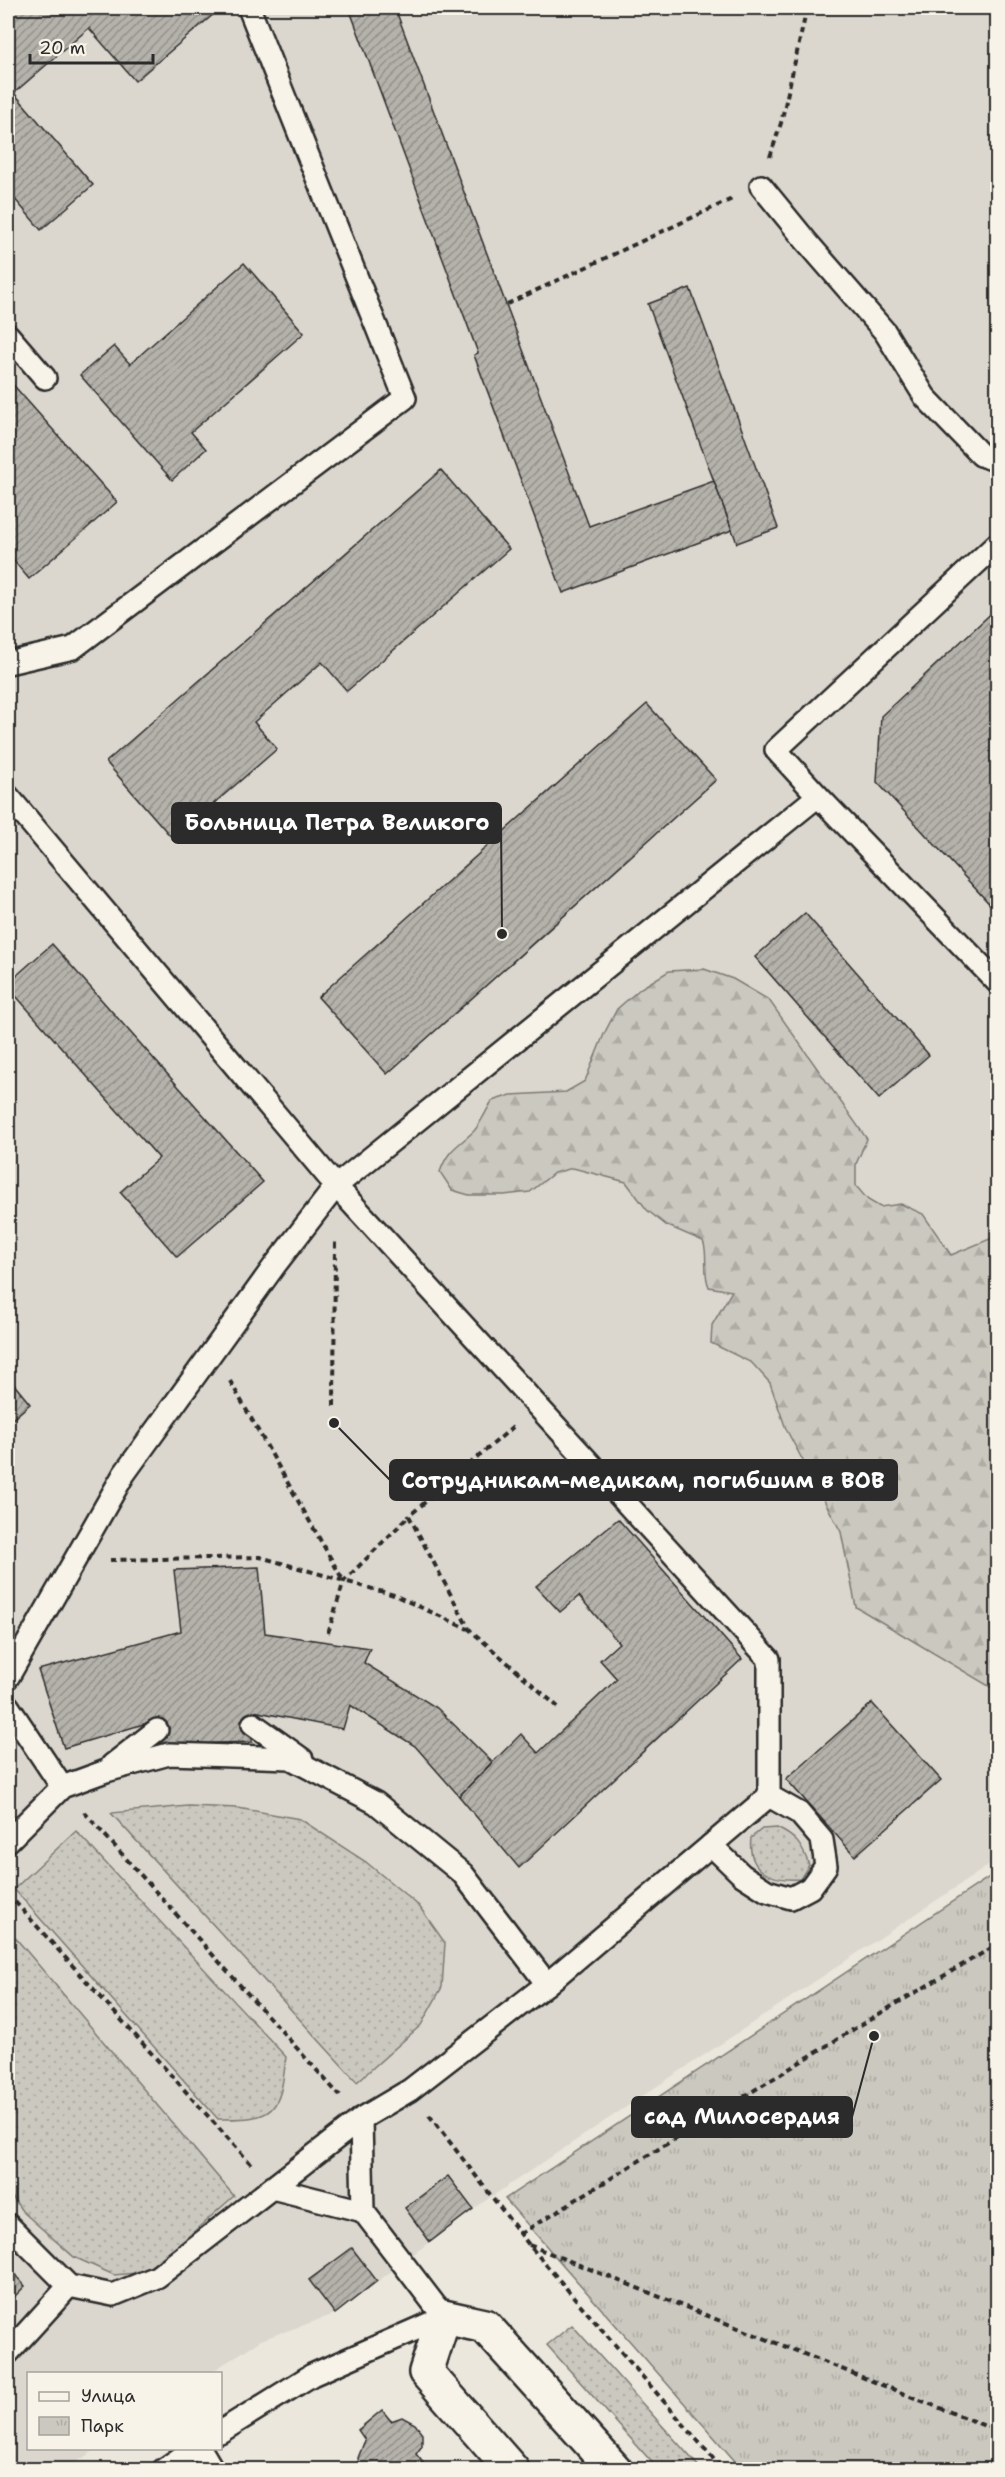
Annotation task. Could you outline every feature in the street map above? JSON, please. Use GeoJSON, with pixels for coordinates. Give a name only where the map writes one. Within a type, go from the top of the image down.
{"type":"FeatureCollection","features":[{"type":"Feature","properties":{"kind":"street"},"geometry":{"type":"LineString","coordinates":[[512,2469],[426,2372],[444,2317],[485,2326],[615,2469]]}},
{"type":"Feature","properties":{"kind":"lane"},"geometry":{"type":"LineString","coordinates":[[8,663],[73,648],[405,398],[249,8]]}},
{"type":"Feature","properties":{"kind":"lane"},"geometry":{"type":"LineString","coordinates":[[761,186],[885,332],[926,397],[981,456],[998,461]]}},
{"type":"Feature","properties":{"kind":"lane"},"geometry":{"type":"LineString","coordinates":[[8,335],[45,378]]}},
{"type":"Feature","properties":{"kind":"lane"},"geometry":{"type":"LineString","coordinates":[[998,543],[776,750],[998,983]]}},
{"type":"Feature","properties":{"kind":"lane"},"geometry":{"type":"LineString","coordinates":[[8,796],[336,1186],[769,1659],[769,1796],[547,1984],[410,2090],[361,2119],[157,2277],[113,2295],[69,2286],[8,2225]]}},
{"type":"Feature","properties":{"kind":"lane"},"geometry":{"type":"LineString","coordinates":[[8,1677],[124,1474],[336,1186],[818,796]]}},
{"type":"Feature","properties":{"kind":"lane"},"geometry":{"type":"LineString","coordinates":[[8,1706],[62,1787]]}},
{"type":"Feature","properties":{"kind":"lane"},"geometry":{"type":"LineString","coordinates":[[253,1724],[332,1780]]}},
{"type":"Feature","properties":{"kind":"lane"},"geometry":{"type":"LineString","coordinates":[[106,1771],[157,1730]]}},
{"type":"Feature","properties":{"kind":"lane"},"geometry":{"type":"LineString","coordinates":[[8,1841],[62,1787],[106,1771],[169,1754],[290,1758],[376,1803],[463,1874],[547,1984]]}},
{"type":"Feature","properties":{"kind":"lane"},"geometry":{"type":"LineString","coordinates":[[711,1845],[742,1875],[767,1891],[791,1898],[810,1888],[826,1866],[822,1840],[799,1814],[769,1796]]}},
{"type":"Feature","properties":{"kind":"lane"},"geometry":{"type":"LineString","coordinates":[[222,2431],[312,2375],[444,2317],[363,2211],[361,2119]]}},
{"type":"Feature","properties":{"kind":"lane"},"geometry":{"type":"LineString","coordinates":[[273,2188],[363,2211]]}},
{"type":"Feature","properties":{"kind":"lane"},"geometry":{"type":"LineString","coordinates":[[8,2353],[69,2286]]}},
{"type":"Feature","properties":{"kind":"lane"},"geometry":{"type":"LineString","coordinates":[[163,2469],[192,2450]]}},
{"type":"Feature","properties":{"kind":"lane"},"geometry":{"type":"LineString","coordinates":[[201,2450],[213,2469]]}},
{"type":"Feature","properties":{"kind":"path"},"geometry":{"type":"LineString","coordinates":[[507,304],[761,186],[781,123],[807,8]]}},
{"type":"Feature","properties":{"kind":"path"},"geometry":{"type":"LineString","coordinates":[[334,1406],[336,1186]]}},
{"type":"Feature","properties":{"kind":"path"},"geometry":{"type":"LineString","coordinates":[[213,1351],[344,1581]]}},
{"type":"Feature","properties":{"kind":"path"},"geometry":{"type":"LineString","coordinates":[[328,1633],[344,1581],[409,1516],[537,1406]]}},
{"type":"Feature","properties":{"kind":"path"},"geometry":{"type":"LineString","coordinates":[[409,1516],[469,1629]]}},
{"type":"Feature","properties":{"kind":"path"},"geometry":{"type":"LineString","coordinates":[[74,1561],[260,1557],[394,1595],[469,1629],[558,1707]]}},
{"type":"Feature","properties":{"kind":"path"},"geometry":{"type":"LineString","coordinates":[[62,1787],[361,2119]]}},
{"type":"Feature","properties":{"kind":"path"},"geometry":{"type":"LineString","coordinates":[[8,1893],[273,2188]]}},
{"type":"Feature","properties":{"kind":"path"},"geometry":{"type":"LineString","coordinates":[[520,2234],[872,2018],[998,1944]]}},
{"type":"Feature","properties":{"kind":"path"},"geometry":{"type":"LineString","coordinates":[[410,2090],[529,2246],[723,2469]]}},
{"type":"Feature","properties":{"kind":"path"},"geometry":{"type":"LineString","coordinates":[[529,2246],[998,2431]]}},
{"type":"Feature","properties":{"kind":"shaded area"},"geometry":{"type":"Polygon","coordinates":[[[8,8],[997,8],[997,1860],[473,2209],[335,2314],[261,2340],[212,2372],[27,2372],[27,2450],[95,2450],[65,2469],[8,2470],[8,8]]]}},
{"type":"Feature","properties":{"kind":"green space"},"geometry":{"type":"Polygon","coordinates":[[[704,969],[733,979],[769,1000],[867,1139],[856,1164],[856,1186],[868,1200],[880,1207],[901,1204],[923,1214],[951,1255],[997,1236],[997,1691],[856,1607],[841,1532],[786,1429],[770,1383],[752,1363],[711,1343],[712,1325],[732,1291],[709,1287],[703,1241],[666,1225],[647,1210],[626,1182],[573,1168],[554,1173],[530,1192],[504,1195],[469,1195],[452,1190],[440,1172],[450,1153],[477,1128],[492,1101],[511,1095],[566,1092],[585,1081],[617,1009],[641,988],[669,971],[704,969]]]}},
{"type":"Feature","properties":{"kind":"green space"},"geometry":{"type":"Polygon","coordinates":[[[188,1806],[238,1808],[300,1819],[366,1862],[419,1906],[445,1943],[442,1987],[421,2025],[357,2082],[111,1813],[188,1806]]]}},
{"type":"Feature","properties":{"kind":"green space"},"geometry":{"type":"Polygon","coordinates":[[[777,1828],[794,1838],[804,1852],[809,1865],[800,1879],[771,1876],[757,1866],[753,1859],[751,1838],[762,1829],[777,1828]]]}},
{"type":"Feature","properties":{"kind":"green space"},"geometry":{"type":"Polygon","coordinates":[[[76,1831],[286,2057],[284,2076],[277,2101],[263,2115],[252,2118],[218,2119],[14,1889],[76,1831]]]}},
{"type":"Feature","properties":{"kind":"green space"},"geometry":{"type":"Polygon","coordinates":[[[997,1872],[997,2469],[742,2469],[505,2199],[997,1872]]]}},
{"type":"Feature","properties":{"kind":"green space"},"geometry":{"type":"Polygon","coordinates":[[[8,1929],[234,2196],[148,2272],[114,2275],[74,2257],[22,2211],[8,2191],[8,1929]]]}},
{"type":"Feature","properties":{"kind":"green space"},"geometry":{"type":"Polygon","coordinates":[[[572,2325],[701,2469],[658,2469],[547,2345],[572,2325]]]}},
{"type":"Feature","properties":{"kind":"building"},"geometry":{"type":"Polygon","coordinates":[[[8,8],[221,8],[135,81],[89,28],[14,93],[93,185],[41,230],[8,191],[8,8]]]}},
{"type":"Feature","properties":{"kind":"building"},"geometry":{"type":"Polygon","coordinates":[[[349,8],[395,8],[589,526],[714,481],[732,530],[563,593],[474,355],[478,353],[349,8]]]}},
{"type":"Feature","properties":{"kind":"building"},"geometry":{"type":"Polygon","coordinates":[[[244,263],[304,333],[191,432],[206,449],[172,480],[80,375],[114,346],[130,364],[244,263]]]}},
{"type":"Feature","properties":{"kind":"building"},"geometry":{"type":"Polygon","coordinates":[[[690,288],[778,528],[737,543],[648,304],[690,288]]]}},
{"type":"Feature","properties":{"kind":"building"},"geometry":{"type":"Polygon","coordinates":[[[8,379],[117,502],[29,579],[8,554],[8,379]]]}},
{"type":"Feature","properties":{"kind":"building"},"geometry":{"type":"Polygon","coordinates":[[[441,470],[509,549],[347,691],[322,662],[254,722],[277,749],[173,839],[106,762],[441,470]]]}},
{"type":"Feature","properties":{"kind":"building"},"geometry":{"type":"Polygon","coordinates":[[[998,607],[998,913],[877,782],[881,716],[998,607]]]}},
{"type":"Feature","properties":{"kind":"building"},"geometry":{"type":"Polygon","coordinates":[[[647,704],[716,780],[387,1074],[318,997],[647,704]]]}},
{"type":"Feature","properties":{"kind":"building"},"geometry":{"type":"Polygon","coordinates":[[[805,913],[929,1055],[879,1099],[755,957],[805,913]]]}},
{"type":"Feature","properties":{"kind":"building"},"geometry":{"type":"Polygon","coordinates":[[[52,944],[263,1182],[177,1257],[120,1192],[159,1158],[8,987],[8,983],[52,944]]]}},
{"type":"Feature","properties":{"kind":"building"},"geometry":{"type":"Polygon","coordinates":[[[8,1377],[30,1404],[8,1423],[8,1377]]]}},
{"type":"Feature","properties":{"kind":"building"},"geometry":{"type":"Polygon","coordinates":[[[618,1519],[742,1659],[519,1868],[459,1796],[521,1734],[538,1753],[617,1679],[600,1660],[619,1643],[579,1596],[560,1612],[536,1586],[618,1519]]]}},
{"type":"Feature","properties":{"kind":"building"},"geometry":{"type":"Polygon","coordinates":[[[259,1567],[265,1633],[370,1648],[364,1663],[437,1708],[492,1762],[459,1796],[415,1746],[350,1705],[343,1729],[253,1711],[252,1742],[156,1745],[157,1720],[64,1748],[38,1670],[181,1631],[174,1570],[259,1567]]]}},
{"type":"Feature","properties":{"kind":"building"},"geometry":{"type":"Polygon","coordinates":[[[872,1703],[941,1780],[855,1856],[786,1779],[872,1703]]]}},
{"type":"Feature","properties":{"kind":"building"},"geometry":{"type":"Polygon","coordinates":[[[448,2176],[473,2209],[430,2242],[405,2208],[448,2176]]]}},
{"type":"Feature","properties":{"kind":"building"},"geometry":{"type":"Polygon","coordinates":[[[352,2248],[377,2281],[335,2314],[309,2280],[352,2248]]]}},
{"type":"Feature","properties":{"kind":"building"},"geometry":{"type":"Polygon","coordinates":[[[8,2267],[25,2286],[8,2303],[8,2267]]]}},
{"type":"Feature","properties":{"kind":"building"},"geometry":{"type":"Polygon","coordinates":[[[382,2410],[391,2421],[402,2417],[415,2424],[422,2433],[422,2446],[416,2454],[425,2465],[420,2470],[362,2470],[360,2468],[358,2458],[365,2440],[358,2430],[382,2410]]]}},
{"type":"Feature","properties":{"kind":"place","name":"Больница Петра Великого"},"geometry":{"type":"Point","coordinates":[502,934]}},
{"type":"Feature","properties":{"kind":"place","name":"Сотрудникам-медикам, погибшим в ВОВ"},"geometry":{"type":"Point","coordinates":[334,1423]}},
{"type":"Feature","properties":{"kind":"place","name":"сад Милосердия"},"geometry":{"type":"Point","coordinates":[874,2036]}}]}
